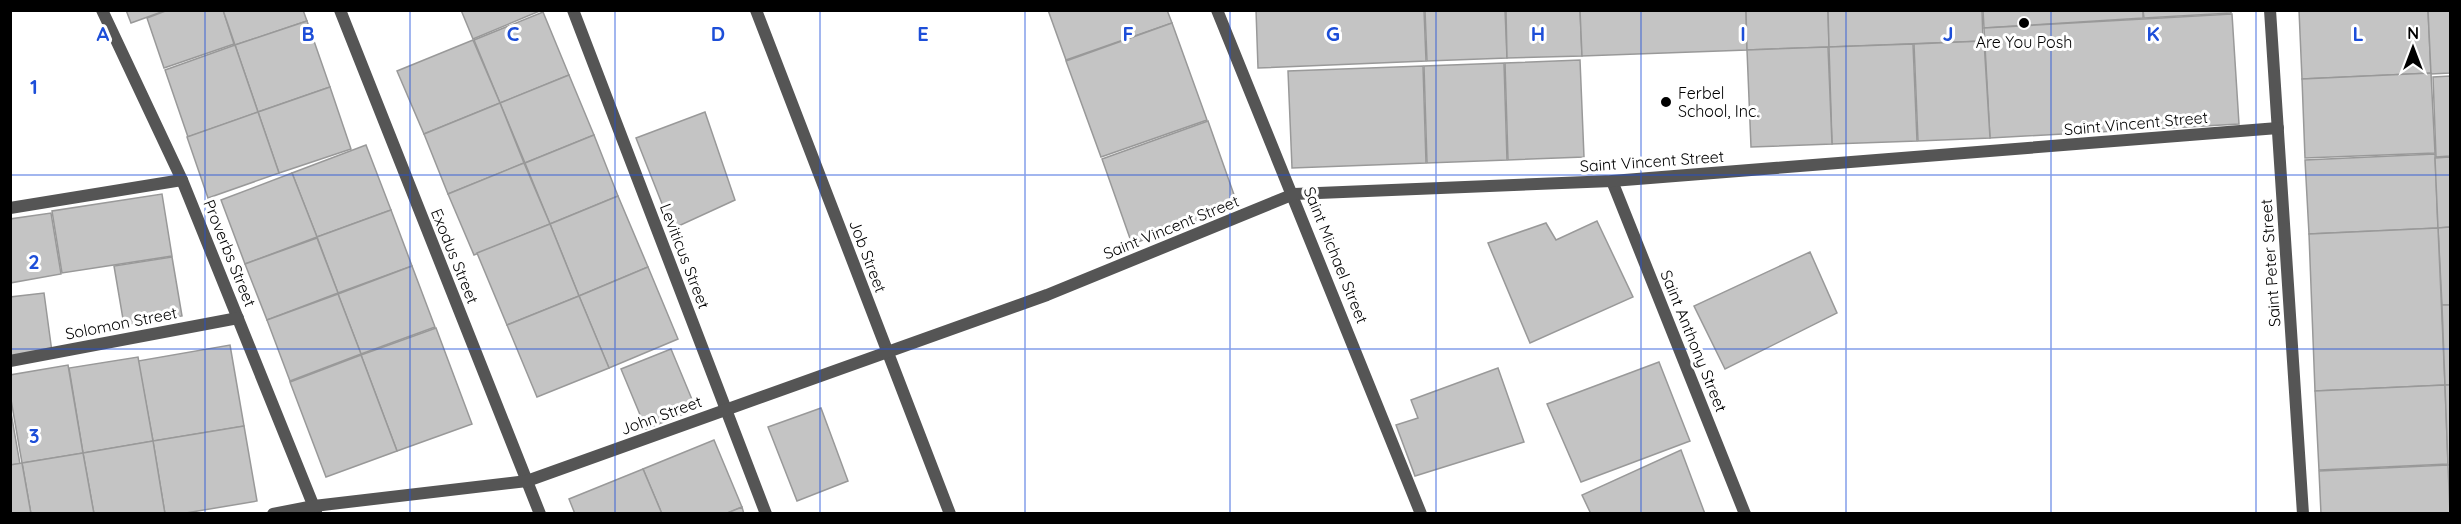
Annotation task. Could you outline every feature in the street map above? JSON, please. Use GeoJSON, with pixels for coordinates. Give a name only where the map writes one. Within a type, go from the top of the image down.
{"type":"FeatureCollection","features":[{"type":"Feature","properties":{"kind":"street","name":"Proverbs Street"},"geometry":{"type":"LineString","coordinates":[[102,10],[182,180],[315,510]]}},
{"type":"Feature","properties":{"kind":"street","name":"Exodus Street"},"geometry":{"type":"LineString","coordinates":[[340,10],[540,513]]}},
{"type":"Feature","properties":{"kind":"street","name":"Leviticus Street"},"geometry":{"type":"LineString","coordinates":[[573,10],[766,513]]}},
{"type":"Feature","properties":{"kind":"street","name":"Job Street"},"geometry":{"type":"LineString","coordinates":[[756,10],[950,513]]}},
{"type":"Feature","properties":{"kind":"street","name":"Saint Michael Street"},"geometry":{"type":"LineString","coordinates":[[1217,10],[1294,194],[1421,513]]}},
{"type":"Feature","properties":{"kind":"street","name":"Saint Peter Street"},"geometry":{"type":"LineString","coordinates":[[2270,10],[2303,513]]}},
{"type":"Feature","properties":{"kind":"street","name":"Saint Vincent Street"},"geometry":{"type":"LineString","coordinates":[[1047,295],[1294,194],[1612,181],[2278,128]]}},
{"type":"Feature","properties":{"kind":"street"},"geometry":{"type":"LineString","coordinates":[[10,208],[182,180]]}},
{"type":"Feature","properties":{"kind":"street","name":"Saint Anthony Street"},"geometry":{"type":"LineString","coordinates":[[1612,181],[1745,513]]}},
{"type":"Feature","properties":{"kind":"street","name":"John Street"},"geometry":{"type":"LineString","coordinates":[[273,513],[315,510],[527,481],[1047,295]]}},
{"type":"Feature","properties":{"kind":"street","name":"Solomon Street"},"geometry":{"type":"LineString","coordinates":[[10,361],[238,318]]}},
{"type":"Feature","properties":{"kind":"building"},"geometry":{"type":"Polygon","coordinates":[[[126,10],[167,10],[131,23],[126,10]]]}},
{"type":"Feature","properties":{"kind":"building"},"geometry":{"type":"Polygon","coordinates":[[[168,10],[223,10],[234,44],[164,68],[147,18],[168,10]]]}},
{"type":"Feature","properties":{"kind":"building"},"geometry":{"type":"Polygon","coordinates":[[[223,10],[303,10],[307,21],[235,45],[223,10]]]}},
{"type":"Feature","properties":{"kind":"building"},"geometry":{"type":"Polygon","coordinates":[[[461,10],[542,10],[473,39],[461,10]]]}},
{"type":"Feature","properties":{"kind":"building"},"geometry":{"type":"Polygon","coordinates":[[[1048,10],[1167,10],[1172,23],[1066,60],[1048,10]]]}},
{"type":"Feature","properties":{"kind":"building"},"geometry":{"type":"Polygon","coordinates":[[[1256,10],[1424,10],[1426,61],[1258,68],[1256,10]]]}},
{"type":"Feature","properties":{"kind":"building"},"geometry":{"type":"Polygon","coordinates":[[[1425,10],[1505,10],[1507,58],[1427,61],[1425,10]]]}},
{"type":"Feature","properties":{"kind":"building"},"geometry":{"type":"Polygon","coordinates":[[[1506,10],[1580,10],[1582,56],[1507,58],[1506,10]]]}},
{"type":"Feature","properties":{"kind":"building"},"geometry":{"type":"Polygon","coordinates":[[[1580,10],[1746,10],[1747,50],[1582,56],[1580,10]]]}},
{"type":"Feature","properties":{"kind":"building"},"geometry":{"type":"Polygon","coordinates":[[[1746,10],[1828,10],[1829,47],[1747,50],[1746,10]]]}},
{"type":"Feature","properties":{"kind":"building"},"geometry":{"type":"Polygon","coordinates":[[[1828,10],[1982,10],[1983,41],[1829,47],[1828,10]]]}},
{"type":"Feature","properties":{"kind":"building","name":"Are You Posh"},"geometry":{"type":"Polygon","coordinates":[[[1983,10],[2143,10],[2143,18],[1984,28],[1983,10]]]}},
{"type":"Feature","properties":{"kind":"building"},"geometry":{"type":"Polygon","coordinates":[[[2143,10],[2231,10],[2231,13],[2144,18],[2143,10]]]}},
{"type":"Feature","properties":{"kind":"building"},"geometry":{"type":"Polygon","coordinates":[[[2299,10],[2428,10],[2431,73],[2302,79],[2299,10]]]}},
{"type":"Feature","properties":{"kind":"building"},"geometry":{"type":"Polygon","coordinates":[[[2428,10],[2450,10],[2450,73],[2431,74],[2428,10]]]}},
{"type":"Feature","properties":{"kind":"building"},"geometry":{"type":"Polygon","coordinates":[[[543,12],[569,75],[500,103],[474,40],[543,12]]]}},
{"type":"Feature","properties":{"kind":"building"},"geometry":{"type":"Polygon","coordinates":[[[2232,14],[2239,124],[1990,138],[1984,28],[2232,14]]]}},
{"type":"Feature","properties":{"kind":"building"},"geometry":{"type":"Polygon","coordinates":[[[307,21],[330,87],[258,112],[235,45],[307,21]]]}},
{"type":"Feature","properties":{"kind":"building"},"geometry":{"type":"Polygon","coordinates":[[[1172,23],[1207,120],[1101,157],[1066,61],[1172,23]]]}},
{"type":"Feature","properties":{"kind":"building"},"geometry":{"type":"Polygon","coordinates":[[[473,40],[500,103],[424,134],[397,71],[473,40]]]}},
{"type":"Feature","properties":{"kind":"building"},"geometry":{"type":"Polygon","coordinates":[[[1984,41],[1990,138],[1918,141],[1914,44],[1984,41]]]}},
{"type":"Feature","properties":{"kind":"building"},"geometry":{"type":"Polygon","coordinates":[[[1913,44],[1917,141],[1832,144],[1829,47],[1913,44]]]}},
{"type":"Feature","properties":{"kind":"building"},"geometry":{"type":"Polygon","coordinates":[[[235,45],[258,112],[188,137],[165,70],[235,45]]]}},
{"type":"Feature","properties":{"kind":"building"},"geometry":{"type":"Polygon","coordinates":[[[1828,47],[1832,144],[1751,147],[1747,50],[1828,47]]]}},
{"type":"Feature","properties":{"kind":"building"},"geometry":{"type":"Polygon","coordinates":[[[1580,60],[1584,157],[1508,160],[1505,63],[1580,60]]]}},
{"type":"Feature","properties":{"kind":"building"},"geometry":{"type":"Polygon","coordinates":[[[1504,63],[1507,160],[1427,163],[1424,66],[1504,63]]]}},
{"type":"Feature","properties":{"kind":"building"},"geometry":{"type":"Polygon","coordinates":[[[1423,66],[1426,163],[1292,168],[1288,71],[1423,66]]]}},
{"type":"Feature","properties":{"kind":"building"},"geometry":{"type":"Polygon","coordinates":[[[2431,73],[2435,153],[2305,158],[2302,79],[2431,73]]]}},
{"type":"Feature","properties":{"kind":"building"},"geometry":{"type":"Polygon","coordinates":[[[569,75],[594,135],[525,163],[500,103],[569,75]]]}},
{"type":"Feature","properties":{"kind":"building"},"geometry":{"type":"Polygon","coordinates":[[[2450,76],[2450,156],[2436,157],[2433,77],[2450,76]]]}},
{"type":"Feature","properties":{"kind":"building"},"geometry":{"type":"Polygon","coordinates":[[[330,87],[351,149],[279,173],[258,112],[330,87]]]}},
{"type":"Feature","properties":{"kind":"building"},"geometry":{"type":"Polygon","coordinates":[[[500,103],[524,163],[448,194],[424,134],[500,103]]]}},
{"type":"Feature","properties":{"kind":"building"},"geometry":{"type":"Polygon","coordinates":[[[258,112],[279,173],[208,198],[187,137],[258,112]]]}},
{"type":"Feature","properties":{"kind":"building"},"geometry":{"type":"Polygon","coordinates":[[[705,112],[735,200],[672,229],[636,138],[705,112]]]}},
{"type":"Feature","properties":{"kind":"building"},"geometry":{"type":"Polygon","coordinates":[[[1208,121],[1238,206],[1132,244],[1102,159],[1208,121]]]}},
{"type":"Feature","properties":{"kind":"building"},"geometry":{"type":"Polygon","coordinates":[[[594,135],[618,196],[550,224],[525,163],[594,135]]]}},
{"type":"Feature","properties":{"kind":"building"},"geometry":{"type":"Polygon","coordinates":[[[366,145],[391,210],[317,237],[292,173],[366,145]]]}},
{"type":"Feature","properties":{"kind":"building"},"geometry":{"type":"Polygon","coordinates":[[[2435,154],[2438,228],[2309,234],[2305,160],[2435,154]]]}},
{"type":"Feature","properties":{"kind":"building"},"geometry":{"type":"Polygon","coordinates":[[[2450,157],[2450,227],[2438,228],[2435,158],[2450,157]]]}},
{"type":"Feature","properties":{"kind":"building"},"geometry":{"type":"Polygon","coordinates":[[[524,163],[550,224],[474,255],[448,194],[524,163]]]}},
{"type":"Feature","properties":{"kind":"building"},"geometry":{"type":"Polygon","coordinates":[[[292,173],[317,237],[245,264],[221,200],[292,173]]]}},
{"type":"Feature","properties":{"kind":"building"},"geometry":{"type":"Polygon","coordinates":[[[162,194],[172,256],[62,273],[52,211],[162,194]]]}},
{"type":"Feature","properties":{"kind":"building"},"geometry":{"type":"Polygon","coordinates":[[[618,196],[648,267],[579,296],[550,224],[618,196]]]}},
{"type":"Feature","properties":{"kind":"building"},"geometry":{"type":"Polygon","coordinates":[[[391,210],[412,266],[338,293],[317,237],[391,210]]]}},
{"type":"Feature","properties":{"kind":"building"},"geometry":{"type":"Polygon","coordinates":[[[51,213],[61,274],[10,283],[10,219],[51,213]]]}},
{"type":"Feature","properties":{"kind":"building"},"geometry":{"type":"Polygon","coordinates":[[[1597,221],[1633,297],[1530,343],[1488,243],[1546,223],[1556,240],[1597,221]]]}},
{"type":"Feature","properties":{"kind":"building"},"geometry":{"type":"Polygon","coordinates":[[[550,224],[579,296],[507,325],[477,253],[550,224]]]}},
{"type":"Feature","properties":{"kind":"building"},"geometry":{"type":"Polygon","coordinates":[[[2450,227],[2450,305],[2442,305],[2438,228],[2450,227]]]}},
{"type":"Feature","properties":{"kind":"building"},"geometry":{"type":"Polygon","coordinates":[[[2438,228],[2445,385],[2315,391],[2309,234],[2438,228]]]}},
{"type":"Feature","properties":{"kind":"building"},"geometry":{"type":"Polygon","coordinates":[[[317,238],[338,293],[267,320],[245,264],[317,238]]]}},
{"type":"Feature","properties":{"kind":"building"},"geometry":{"type":"Polygon","coordinates":[[[1810,252],[1837,313],[1725,369],[1694,306],[1810,252]]]}},
{"type":"Feature","properties":{"kind":"building"},"geometry":{"type":"Polygon","coordinates":[[[172,257],[182,316],[124,325],[114,266],[172,257]]]}},
{"type":"Feature","properties":{"kind":"building"},"geometry":{"type":"Polygon","coordinates":[[[412,266],[435,327],[361,354],[338,294],[412,266]]]}},
{"type":"Feature","properties":{"kind":"building"},"geometry":{"type":"Polygon","coordinates":[[[648,267],[678,339],[609,368],[579,296],[648,267]]]}},
{"type":"Feature","properties":{"kind":"building"},"geometry":{"type":"Polygon","coordinates":[[[44,293],[52,352],[10,358],[10,297],[44,293]]]}},
{"type":"Feature","properties":{"kind":"building"},"geometry":{"type":"Polygon","coordinates":[[[338,294],[361,354],[290,381],[267,320],[338,294]]]}},
{"type":"Feature","properties":{"kind":"building"},"geometry":{"type":"Polygon","coordinates":[[[579,296],[609,368],[537,397],[507,325],[579,296]]]}},
{"type":"Feature","properties":{"kind":"building"},"geometry":{"type":"Polygon","coordinates":[[[2442,305],[2450,305],[2450,385],[2445,385],[2442,305]]]}},
{"type":"Feature","properties":{"kind":"building"},"geometry":{"type":"Polygon","coordinates":[[[436,328],[472,424],[397,451],[361,355],[436,328]]]}},
{"type":"Feature","properties":{"kind":"building"},"geometry":{"type":"Polygon","coordinates":[[[230,345],[244,426],[153,441],[138,361],[230,345]]]}},
{"type":"Feature","properties":{"kind":"building"},"geometry":{"type":"Polygon","coordinates":[[[671,349],[696,409],[646,429],[621,369],[671,349]]]}},
{"type":"Feature","properties":{"kind":"building"},"geometry":{"type":"Polygon","coordinates":[[[361,355],[397,451],[326,477],[290,382],[361,355]]]}},
{"type":"Feature","properties":{"kind":"building"},"geometry":{"type":"Polygon","coordinates":[[[138,357],[153,441],[83,453],[69,368],[138,357]]]}},
{"type":"Feature","properties":{"kind":"building"},"geometry":{"type":"Polygon","coordinates":[[[1659,362],[1690,441],[1581,482],[1547,404],[1659,362]]]}},
{"type":"Feature","properties":{"kind":"building"},"geometry":{"type":"Polygon","coordinates":[[[68,365],[83,453],[22,463],[10,394],[10,375],[68,365]]]}},
{"type":"Feature","properties":{"kind":"building"},"geometry":{"type":"Polygon","coordinates":[[[1498,368],[1524,442],[1415,476],[1396,425],[1418,418],[1411,400],[1498,368]]]}},
{"type":"Feature","properties":{"kind":"building"},"geometry":{"type":"Polygon","coordinates":[[[2445,385],[2448,464],[2319,470],[2315,391],[2445,385]]]}},
{"type":"Feature","properties":{"kind":"building"},"geometry":{"type":"Polygon","coordinates":[[[2445,385],[2450,385],[2450,465],[2448,465],[2445,385]]]}},
{"type":"Feature","properties":{"kind":"building"},"geometry":{"type":"Polygon","coordinates":[[[10,407],[20,464],[10,465],[10,407]]]}},
{"type":"Feature","properties":{"kind":"building"},"geometry":{"type":"Polygon","coordinates":[[[821,408],[848,481],[797,501],[768,427],[821,408]]]}},
{"type":"Feature","properties":{"kind":"building"},"geometry":{"type":"Polygon","coordinates":[[[244,426],[257,501],[180,514],[165,514],[153,441],[244,426]]]}},
{"type":"Feature","properties":{"kind":"building"},"geometry":{"type":"Polygon","coordinates":[[[714,440],[742,507],[725,514],[662,514],[643,469],[714,440]]]}},
{"type":"Feature","properties":{"kind":"building"},"geometry":{"type":"Polygon","coordinates":[[[153,441],[165,514],[94,514],[83,453],[153,441]]]}},
{"type":"Feature","properties":{"kind":"building"},"geometry":{"type":"Polygon","coordinates":[[[1681,450],[1705,514],[1591,514],[1582,495],[1681,450]]]}},
{"type":"Feature","properties":{"kind":"building"},"geometry":{"type":"Polygon","coordinates":[[[83,453],[94,514],[31,514],[22,463],[83,453]]]}},
{"type":"Feature","properties":{"kind":"building"},"geometry":{"type":"Polygon","coordinates":[[[22,463],[31,514],[10,514],[10,465],[22,463]]]}},
{"type":"Feature","properties":{"kind":"building"},"geometry":{"type":"Polygon","coordinates":[[[2448,465],[2450,514],[2321,514],[2319,471],[2448,465]]]}},
{"type":"Feature","properties":{"kind":"building"},"geometry":{"type":"Polygon","coordinates":[[[643,469],[662,514],[575,514],[569,499],[643,469]]]}},
{"type":"Feature","properties":{"kind":"building"},"geometry":{"type":"Polygon","coordinates":[[[742,507],[744,514],[725,514],[742,507]]]}},
{"type":"Feature","properties":{"kind":"place","name":"Are You Posh"},"geometry":{"type":"Point","coordinates":[2024,23]}},
{"type":"Feature","properties":{"kind":"place","name":"Ferbel School, Inc."},"geometry":{"type":"Point","coordinates":[1666,102]}}]}
